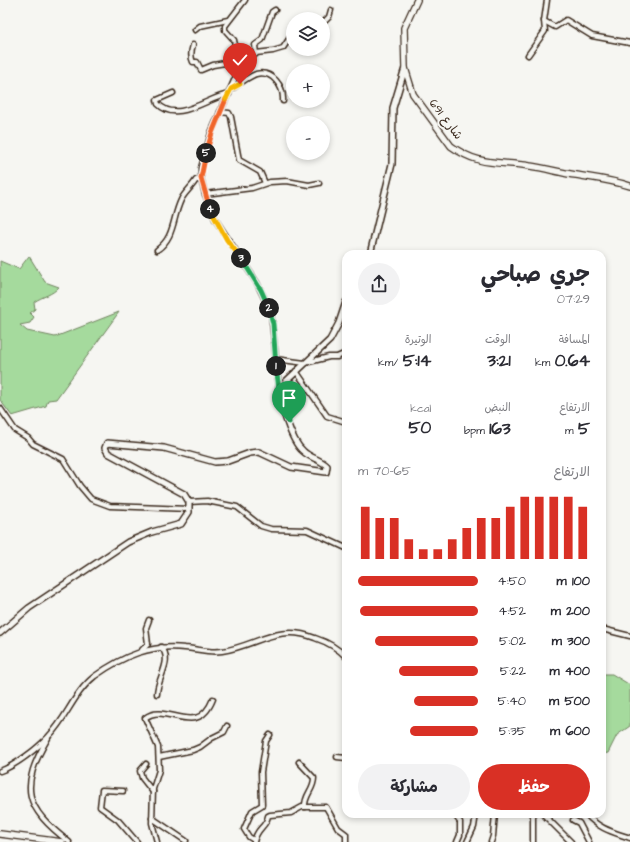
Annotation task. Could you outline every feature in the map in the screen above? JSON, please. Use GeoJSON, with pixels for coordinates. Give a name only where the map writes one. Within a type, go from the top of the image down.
{"type":"FeatureCollection","features":[{"type":"Feature","properties":{"kind":"main road","name":"شارع 691"},"geometry":{"type":"LineString","coordinates":[[417,0],[404,28],[405,68],[413,94],[444,138],[458,151],[484,162],[540,167],[575,175],[605,179],[630,186]]}},
{"type":"Feature","properties":{"kind":"main road"},"geometry":{"type":"LineString","coordinates":[[0,834],[62,842]]}},
{"type":"Feature","properties":{"kind":"street"},"geometry":{"type":"LineString","coordinates":[[0,633],[29,608],[128,542],[141,536],[180,524],[187,517],[189,502],[187,497],[179,489],[108,452],[106,445],[110,442],[155,447],[215,462],[228,461],[250,453],[258,452],[291,467],[326,472],[327,466],[305,454],[297,445],[284,409],[279,388],[271,312],[257,283],[215,219],[201,180],[202,168],[220,112],[236,76],[237,59],[234,40],[224,29],[228,20],[245,0]]}},
{"type":"Feature","properties":{"kind":"street"},"geometry":{"type":"LineString","coordinates":[[528,55],[545,31],[544,21],[547,0]]}},
{"type":"Feature","properties":{"kind":"street"},"geometry":{"type":"LineString","coordinates":[[256,53],[255,45],[262,40],[272,12],[275,10]]}},
{"type":"Feature","properties":{"kind":"street"},"geometry":{"type":"LineString","coordinates":[[195,30],[200,26],[228,20]]}},
{"type":"Feature","properties":{"kind":"street"},"geometry":{"type":"LineString","coordinates":[[544,21],[555,27],[562,21],[566,20],[592,36],[630,43]]}},
{"type":"Feature","properties":{"kind":"street"},"geometry":{"type":"LineString","coordinates":[[193,45],[191,53],[192,59],[193,62],[197,62],[201,70],[213,65],[237,59],[250,58],[256,53],[283,48],[286,44]]}},
{"type":"Feature","properties":{"kind":"street"},"geometry":{"type":"LineString","coordinates":[[371,250],[392,164],[393,108],[405,68]]}},
{"type":"Feature","properties":{"kind":"street"},"geometry":{"type":"LineString","coordinates":[[231,89],[255,74],[263,73],[273,78],[279,84],[283,101]]}},
{"type":"Feature","properties":{"kind":"street"},"geometry":{"type":"LineString","coordinates":[[173,93],[157,100],[158,104],[168,110],[182,111],[219,96],[229,94]]}},
{"type":"Feature","properties":{"kind":"street"},"geometry":{"type":"LineString","coordinates":[[220,112],[229,113],[231,117],[239,160],[260,172],[266,183]]}},
{"type":"Feature","properties":{"kind":"street"},"geometry":{"type":"LineString","coordinates":[[157,250],[165,244],[171,235],[172,223],[182,198],[196,180],[201,180]]}},
{"type":"Feature","properties":{"kind":"street"},"geometry":{"type":"LineString","coordinates":[[205,194],[252,188],[266,183],[287,181],[300,185],[318,183]]}},
{"type":"Feature","properties":{"kind":"street"},"geometry":{"type":"LineString","coordinates":[[279,388],[330,340],[342,314]]}},
{"type":"Feature","properties":{"kind":"street"},"geometry":{"type":"LineString","coordinates":[[275,359],[305,363],[342,355]]}},
{"type":"Feature","properties":{"kind":"street"},"geometry":{"type":"LineString","coordinates":[[296,371],[327,416],[342,421]]}},
{"type":"Feature","properties":{"kind":"street"},"geometry":{"type":"LineString","coordinates":[[0,408],[15,430],[28,438],[33,444],[63,459],[80,486],[92,499],[110,506],[189,509]]}},
{"type":"Feature","properties":{"kind":"street"},"geometry":{"type":"LineString","coordinates":[[189,502],[207,501],[237,507],[261,526],[308,530],[342,546]]}},
{"type":"Feature","properties":{"kind":"street"},"geometry":{"type":"LineString","coordinates":[[69,842],[37,813],[29,794],[34,763],[49,736],[88,681],[107,668],[142,650],[148,644],[146,628],[149,620]]}},
{"type":"Feature","properties":{"kind":"street"},"geometry":{"type":"LineString","coordinates":[[606,630],[630,636]]}},
{"type":"Feature","properties":{"kind":"street"},"geometry":{"type":"LineString","coordinates":[[142,650],[161,647],[220,651],[276,634],[298,632],[325,642],[342,654]]}},
{"type":"Feature","properties":{"kind":"street"},"geometry":{"type":"LineString","coordinates":[[157,694],[157,686],[163,674],[166,657],[165,651],[161,647]]}},
{"type":"Feature","properties":{"kind":"street"},"geometry":{"type":"LineString","coordinates":[[157,842],[152,818],[153,792],[158,774],[159,757],[157,743],[145,718],[160,713],[172,717],[200,717],[208,709],[213,699]]}},
{"type":"Feature","properties":{"kind":"street"},"geometry":{"type":"LineString","coordinates":[[159,757],[200,748],[212,738],[224,732],[227,726]]}},
{"type":"Feature","properties":{"kind":"street"},"geometry":{"type":"LineString","coordinates":[[270,735],[266,741],[261,772],[262,805],[252,811],[245,825],[246,834],[254,841],[257,832],[267,822],[270,814],[291,813],[306,807],[326,807],[338,828],[346,834],[346,842]]}},
{"type":"Feature","properties":{"kind":"street"},"geometry":{"type":"LineString","coordinates":[[0,771],[22,758],[49,736]]}},
{"type":"Feature","properties":{"kind":"street"},"geometry":{"type":"LineString","coordinates":[[337,756],[342,757]]}},
{"type":"Feature","properties":{"kind":"street"},"geometry":{"type":"LineString","coordinates":[[299,762],[314,778],[313,788],[305,799],[306,807]]}},
{"type":"Feature","properties":{"kind":"street"},"geometry":{"type":"LineString","coordinates":[[146,764],[140,772],[142,778],[153,792]]}},
{"type":"Feature","properties":{"kind":"street"},"geometry":{"type":"LineString","coordinates":[[123,792],[102,790],[100,808],[118,820],[137,842]]}},
{"type":"Feature","properties":{"kind":"street"},"geometry":{"type":"LineString","coordinates":[[152,818],[186,841]]}},
{"type":"Feature","properties":{"kind":"street"},"geometry":{"type":"LineString","coordinates":[[457,818],[460,822],[460,835],[457,842]]}},
{"type":"Feature","properties":{"kind":"street"},"geometry":{"type":"LineString","coordinates":[[466,842],[474,827],[475,818]]}},
{"type":"Feature","properties":{"kind":"street"},"geometry":{"type":"LineString","coordinates":[[491,842],[495,818]]}},
{"type":"Feature","properties":{"kind":"street"},"geometry":{"type":"LineString","coordinates":[[533,818],[533,842]]}},
{"type":"Feature","properties":{"kind":"street"},"geometry":{"type":"LineString","coordinates":[[547,818],[571,842]]}},
{"type":"Feature","properties":{"kind":"street"},"geometry":{"type":"LineString","coordinates":[[589,818],[609,832],[630,838]]}},
{"type":"Feature","properties":{"kind":"street"},"geometry":{"type":"LineString","coordinates":[[573,820],[579,823],[589,842]]}},
{"type":"Feature","properties":{"kind":"green space"},"geometry":{"type":"Polygon","coordinates":[[[29,256],[45,282],[59,287],[53,292],[34,302],[35,309],[30,313],[34,317],[30,323],[20,325],[27,331],[55,337],[119,312],[56,399],[48,400],[46,406],[12,416],[0,400],[0,261],[19,269],[29,256]]]}},
{"type":"Feature","properties":{"kind":"green space"},"geometry":{"type":"Polygon","coordinates":[[[606,674],[612,674],[630,685],[630,726],[617,735],[608,753],[606,753],[606,674]]]}},
{"type":"Feature","properties":{"kind":"route"},"geometry":{"type":"LineString","coordinates":[[240,84],[231,89],[220,112],[200,173],[202,186],[215,219],[227,240],[257,283],[271,312],[280,397],[289,422]]}}]}
